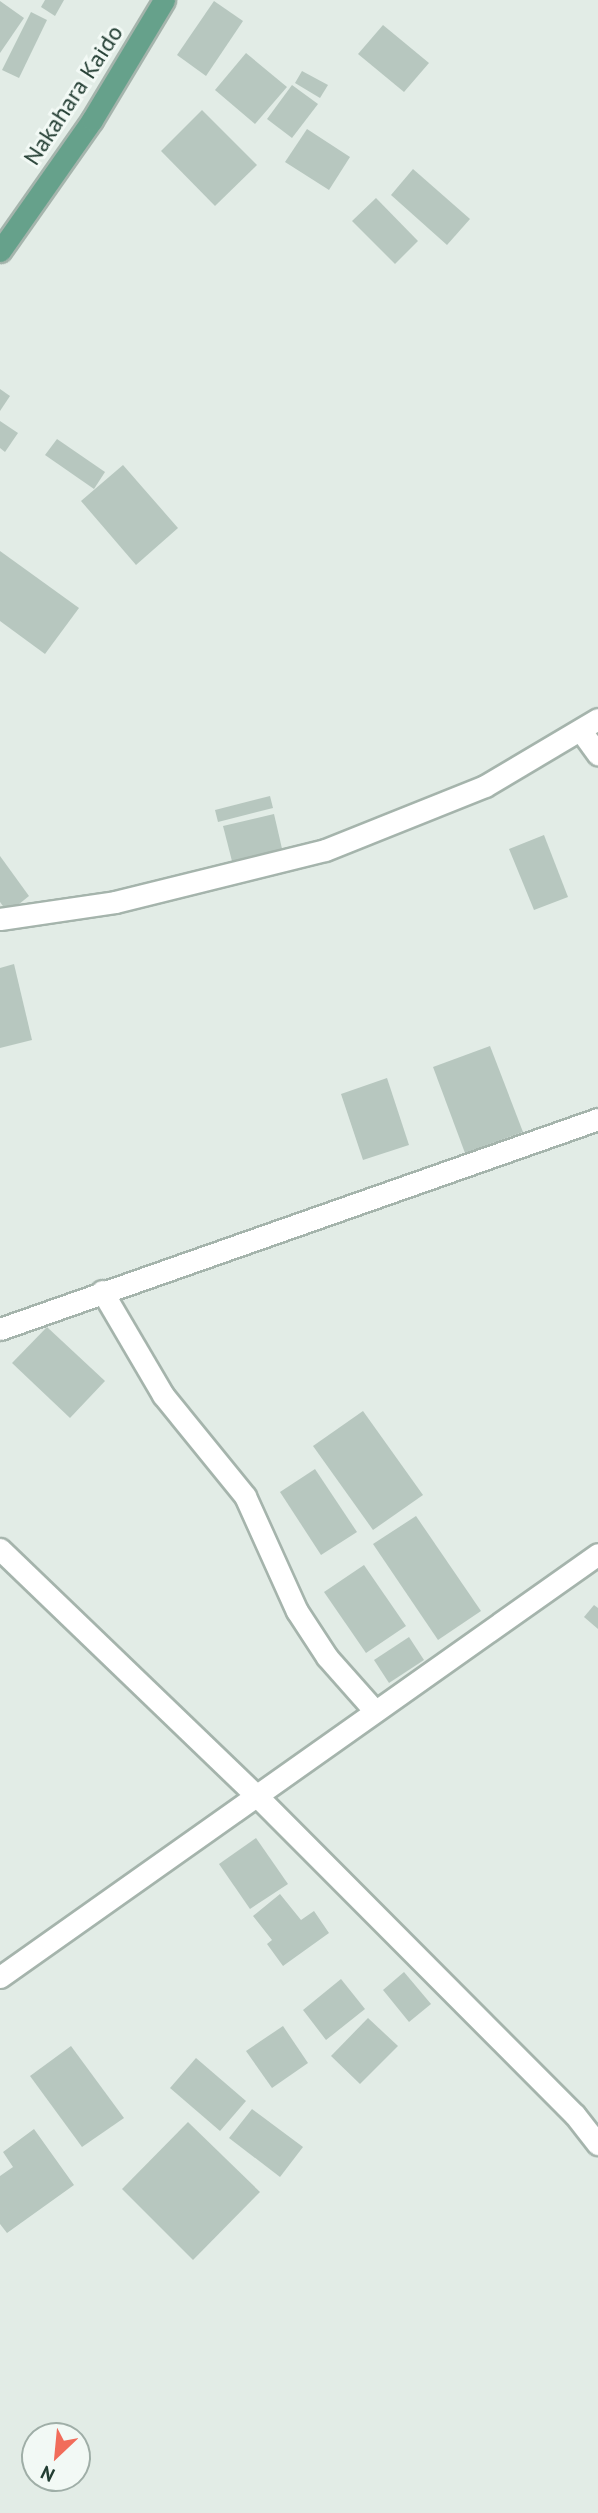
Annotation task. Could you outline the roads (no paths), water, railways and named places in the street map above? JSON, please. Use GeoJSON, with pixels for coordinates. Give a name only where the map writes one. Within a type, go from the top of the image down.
{"type":"FeatureCollection","features":[{"type":"Feature","properties":{"kind":"main road","name":"Nakahara Kaido"},"geometry":{"type":"LineString","coordinates":[[0,251],[92,120],[164,0]]}},
{"type":"Feature","properties":{"kind":"street"},"geometry":{"type":"LineString","coordinates":[[0,919],[115,902],[325,850],[485,786],[589,725],[598,754]]}},
{"type":"Feature","properties":{"kind":"street"},"geometry":{"type":"LineString","coordinates":[[0,1329],[598,1119]]}},
{"type":"Feature","properties":{"kind":"street"},"geometry":{"type":"LineString","coordinates":[[102,1291],[170,1405],[245,1496],[297,1611],[327,1657],[375,1712]]}},
{"type":"Feature","properties":{"kind":"street"},"geometry":{"type":"LineString","coordinates":[[0,1549],[257,1796],[575,2115],[598,2144]]}},
{"type":"Feature","properties":{"kind":"street"},"geometry":{"type":"LineString","coordinates":[[0,1978],[598,1554]]}}]}
